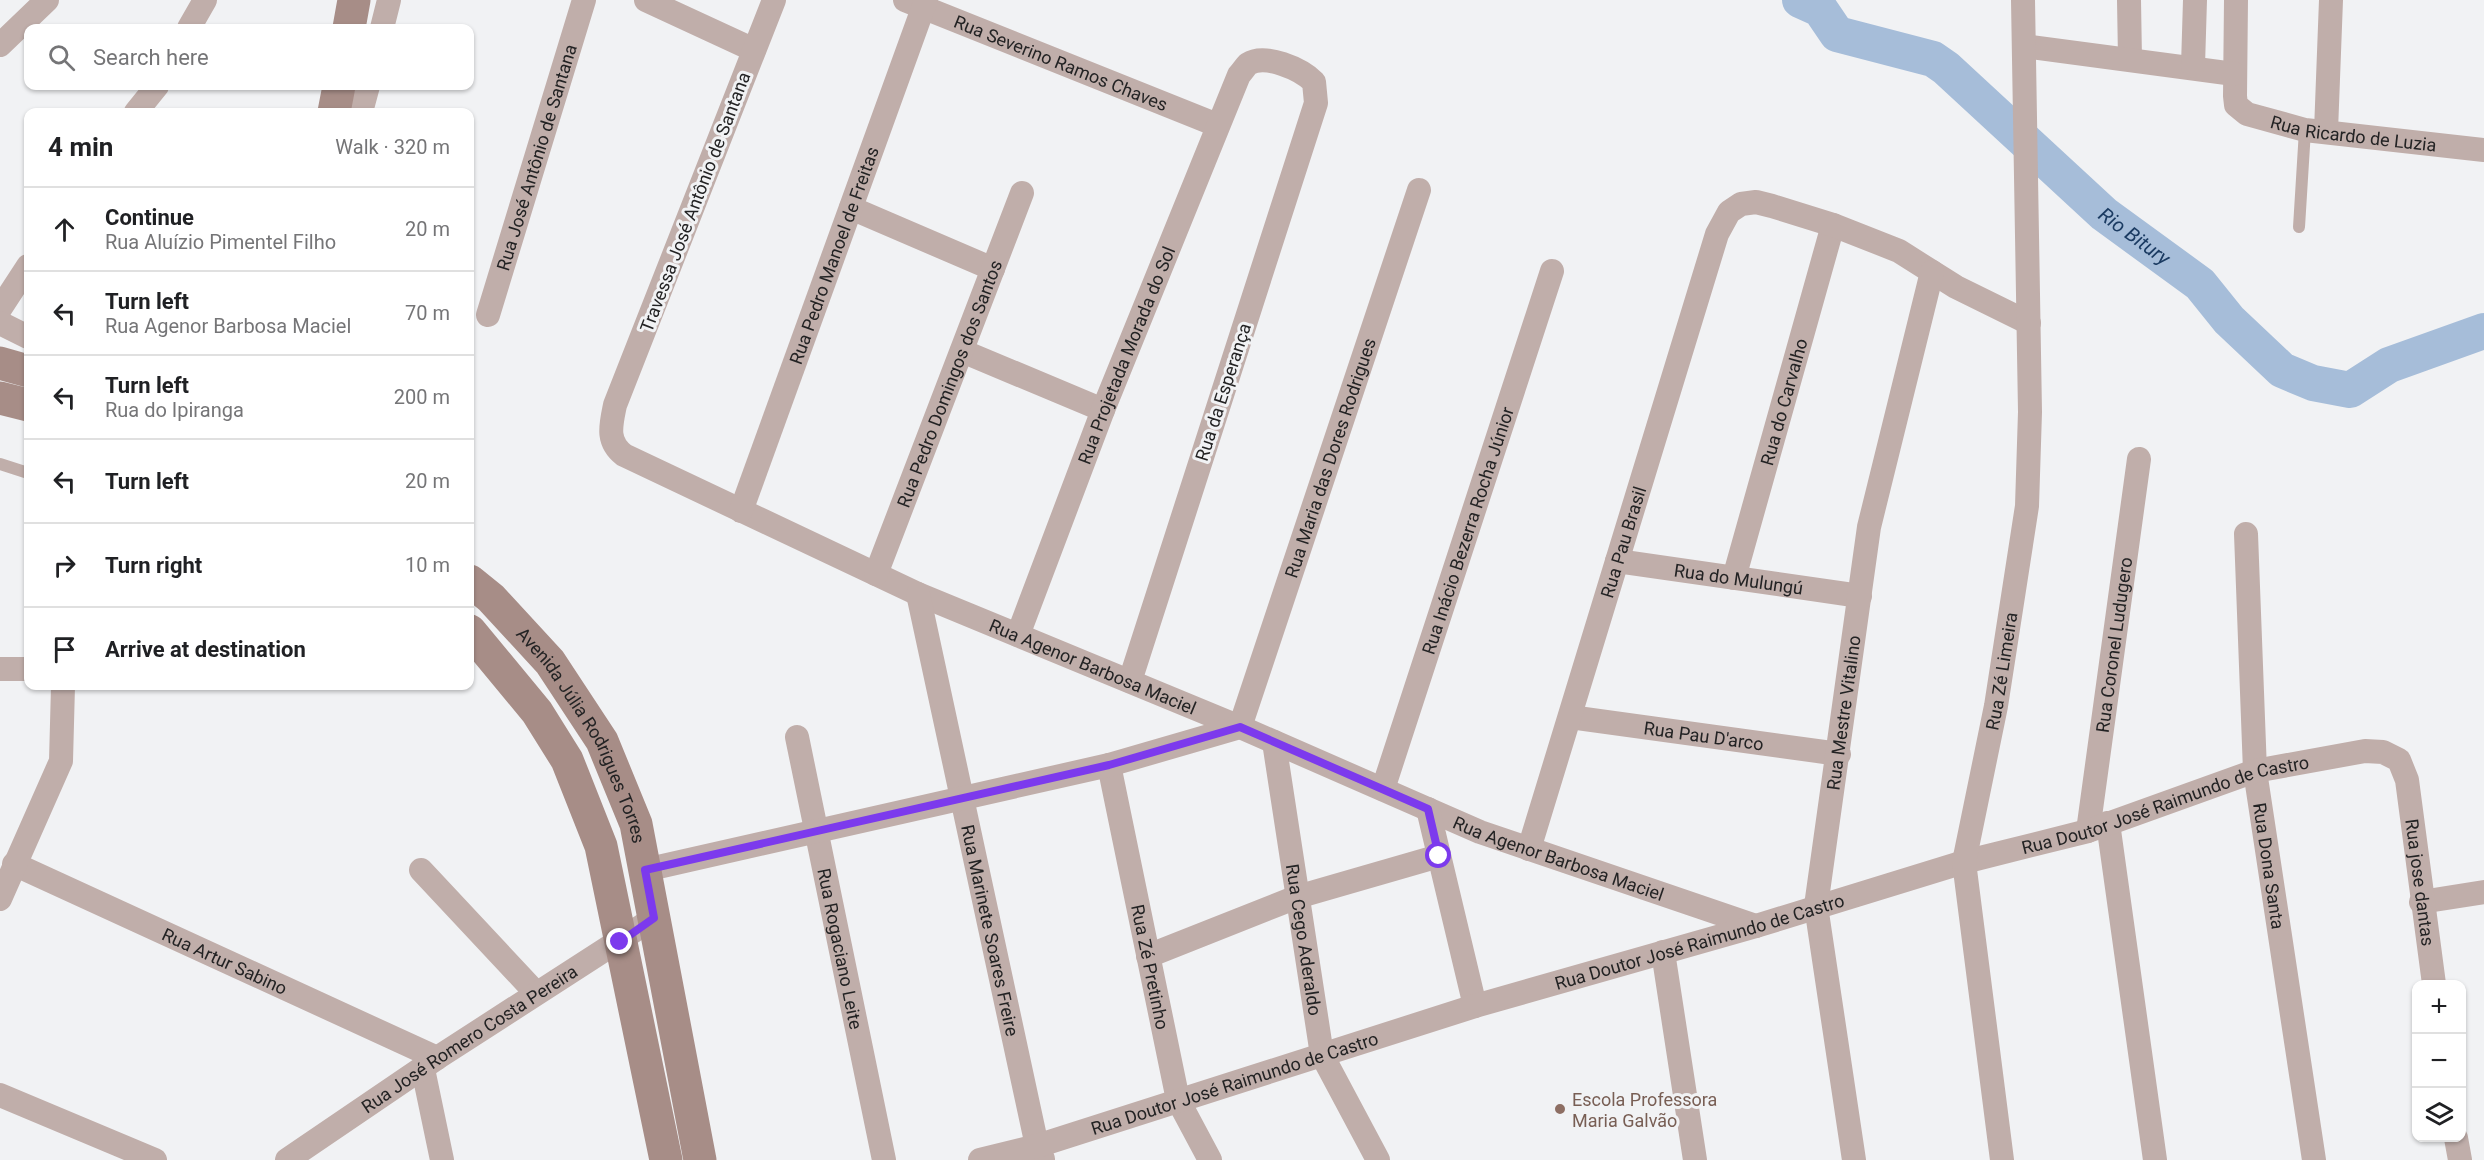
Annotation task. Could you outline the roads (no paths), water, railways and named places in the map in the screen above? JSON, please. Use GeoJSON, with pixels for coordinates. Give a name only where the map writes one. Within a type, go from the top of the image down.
{"type":"FeatureCollection","features":[{"type":"Feature","properties":{"kind":"main road"},"geometry":{"type":"LineString","coordinates":[[350,24],[354,0]]}},
{"type":"Feature","properties":{"kind":"main road"},"geometry":{"type":"LineString","coordinates":[[335,108],[338,90]]}},
{"type":"Feature","properties":{"kind":"main road"},"geometry":{"type":"LineString","coordinates":[[0,363],[24,370]]}},
{"type":"Feature","properties":{"kind":"main road"},"geometry":{"type":"LineString","coordinates":[[0,398],[24,404]]}},
{"type":"Feature","properties":{"kind":"main road"},"geometry":{"type":"LineString","coordinates":[[474,609],[480,589]]}},
{"type":"Feature","properties":{"kind":"main road","name":"Avenida Júlia Rodrigues Torres"},"geometry":{"type":"LineString","coordinates":[[480,589],[550,662],[602,741],[638,834],[700,1160]]}},
{"type":"Feature","properties":{"kind":"main road","name":"Avenida Júlia Rodrigues Torres"},"geometry":{"type":"LineString","coordinates":[[474,636],[537,712],[567,760],[601,846],[666,1160]]}},
{"type":"Feature","properties":{"kind":"main road"},"geometry":{"type":"LineString","coordinates":[[601,846],[638,834]]}},
{"type":"Feature","properties":{"kind":"street"},"geometry":{"type":"LineString","coordinates":[[0,45],[47,0]]}},
{"type":"Feature","properties":{"kind":"street"},"geometry":{"type":"LineString","coordinates":[[191,24],[205,0]]}},
{"type":"Feature","properties":{"kind":"street"},"geometry":{"type":"LineString","coordinates":[[383,24],[389,0]]}},
{"type":"Feature","properties":{"kind":"street","name":"Rua José Antônio de Santana"},"geometry":{"type":"LineString","coordinates":[[488,315],[584,0]]}},
{"type":"Feature","properties":{"kind":"street"},"geometry":{"type":"LineString","coordinates":[[646,0],[754,50]]}},
{"type":"Feature","properties":{"kind":"street","name":"Travessa José Antônio de Santana"},"geometry":{"type":"LineString","coordinates":[[615,405],[774,0]]}},
{"type":"Feature","properties":{"kind":"street","name":"Rua Zé Limeira"},"geometry":{"type":"LineString","coordinates":[[2002,1160],[1964,861],[1996,706],[2022,552],[2030,465],[2023,0]]}},
{"type":"Feature","properties":{"kind":"street"},"geometry":{"type":"LineString","coordinates":[[2129,0],[2130,59]]}},
{"type":"Feature","properties":{"kind":"street"},"geometry":{"type":"LineString","coordinates":[[2193,66],[2195,0]]}},
{"type":"Feature","properties":{"kind":"street"},"geometry":{"type":"LineString","coordinates":[[2024,46],[2193,66],[2235,85],[2235,0]]}},
{"type":"Feature","properties":{"kind":"street"},"geometry":{"type":"LineString","coordinates":[[2316,130],[2331,0]]}},
{"type":"Feature","properties":{"kind":"street","name":"Rua Severino Ramos Chaves"},"geometry":{"type":"LineString","coordinates":[[918,2],[1217,125]]}},
{"type":"Feature","properties":{"kind":"street","name":"Rua Pedro Manoel de Freitas"},"geometry":{"type":"LineString","coordinates":[[741,511],[850,208],[918,2]]}},
{"type":"Feature","properties":{"kind":"street","name":"Rua da Esperança"},"geometry":{"type":"LineString","coordinates":[[1130,681],[1316,103],[1314,82],[1298,70],[1262,61],[1248,64],[1239,75]]}},
{"type":"Feature","properties":{"kind":"street","name":"Rua Projetada Morada do Sol"},"geometry":{"type":"LineString","coordinates":[[1018,635],[1103,410],[1239,75]]}},
{"type":"Feature","properties":{"kind":"street","name":"Rua Ricardo de Luzia"},"geometry":{"type":"LineString","coordinates":[[2235,85],[2236,105],[2247,114],[2316,130],[2484,150]]}},
{"type":"Feature","properties":{"kind":"street"},"geometry":{"type":"LineString","coordinates":[[362,108],[367,90]]}},
{"type":"Feature","properties":{"kind":"street","name":"Rua Maria das Dores Rodrigues"},"geometry":{"type":"LineString","coordinates":[[1240,727],[1419,190]]}},
{"type":"Feature","properties":{"kind":"street","name":"Rua Pedro Domingos dos Santos"},"geometry":{"type":"LineString","coordinates":[[876,574],[1022,193]]}},
{"type":"Feature","properties":{"kind":"street","name":"Rua Pau Brasil"},"geometry":{"type":"LineString","coordinates":[[1529,849],[1717,234],[1729,212],[1741,204],[1755,202],[1833,225],[1899,251],[1956,288],[2029,323]]}},
{"type":"Feature","properties":{"kind":"street"},"geometry":{"type":"LineString","coordinates":[[850,208],[993,269]]}},
{"type":"Feature","properties":{"kind":"street","name":"Rua do Carvalho"},"geometry":{"type":"LineString","coordinates":[[1734,578],[1833,225]]}},
{"type":"Feature","properties":{"kind":"street"},"geometry":{"type":"LineString","coordinates":[[0,309],[24,272]]}},
{"type":"Feature","properties":{"kind":"street","name":"Rua Inácio Bezerra Rocha Júnior"},"geometry":{"type":"LineString","coordinates":[[1383,789],[1552,272]]}},
{"type":"Feature","properties":{"kind":"street","name":"Rua Mestre Vitalino"},"geometry":{"type":"LineString","coordinates":[[1854,1160],[1816,906],[1869,527],[1932,272]]}},
{"type":"Feature","properties":{"kind":"street"},"geometry":{"type":"LineString","coordinates":[[0,322],[24,335]]}},
{"type":"Feature","properties":{"kind":"street"},"geometry":{"type":"LineString","coordinates":[[962,351],[1103,410]]}},
{"type":"Feature","properties":{"kind":"street","name":"Rua Agenor Barbosa Maciel"},"geometry":{"type":"LineString","coordinates":[[615,405],[610,439],[614,447],[624,455],[918,594],[1240,727],[1480,832],[1756,926]]}},
{"type":"Feature","properties":{"kind":"street","name":"Rua Coronel Ludugero"},"geometry":{"type":"LineString","coordinates":[[2139,459],[2098,827],[2156,1160]]}},
{"type":"Feature","properties":{"kind":"street","name":"Rua Dona Santa"},"geometry":{"type":"LineString","coordinates":[[2246,534],[2255,771],[2314,1160]]}},
{"type":"Feature","properties":{"kind":"street","name":"Rua do Mulungú"},"geometry":{"type":"LineString","coordinates":[[1617,561],[1860,596]]}},
{"type":"Feature","properties":{"kind":"street","name":"Rua Marinete Soares Freire"},"geometry":{"type":"LineString","coordinates":[[918,594],[1040,1153]]}},
{"type":"Feature","properties":{"kind":"street"},"geometry":{"type":"LineString","coordinates":[[0,669],[24,669]]}},
{"type":"Feature","properties":{"kind":"street"},"geometry":{"type":"LineString","coordinates":[[0,899],[61,761],[63,690]]}},
{"type":"Feature","properties":{"kind":"street","name":"Rua Pau D'arco"},"geometry":{"type":"LineString","coordinates":[[1570,717],[1839,754]]}},
{"type":"Feature","properties":{"kind":"street"},"geometry":{"type":"LineString","coordinates":[[645,870],[1109,765],[1240,727]]}},
{"type":"Feature","properties":{"kind":"street","name":"Rua Rogaciano Leite"},"geometry":{"type":"LineString","coordinates":[[797,737],[884,1160]]}},
{"type":"Feature","properties":{"kind":"street","name":"Rua Cego Aderaldo"},"geometry":{"type":"LineString","coordinates":[[1274,742],[1322,1055],[1378,1160]]}},
{"type":"Feature","properties":{"kind":"street","name":"Rua Doutor José Raimundo de Castro"},"geometry":{"type":"LineString","coordinates":[[980,1160],[1040,1153],[1178,1100],[1475,1006],[1756,926],[1964,861],[2098,827],[2255,771],[2365,751],[2383,752],[2399,760],[2407,780]]}},
{"type":"Feature","properties":{"kind":"street","name":"Rua Zé Pretinho"},"geometry":{"type":"LineString","coordinates":[[1109,765],[1178,1100],[1210,1160]]}},
{"type":"Feature","properties":{"kind":"street","name":"Rua jose dantas"},"geometry":{"type":"LineString","coordinates":[[2407,780],[2421,902],[2433,980]]}},
{"type":"Feature","properties":{"kind":"street"},"geometry":{"type":"LineString","coordinates":[[1428,809],[1475,1006]]}},
{"type":"Feature","properties":{"kind":"street"},"geometry":{"type":"LineString","coordinates":[[1148,956],[1297,897],[1439,856]]}},
{"type":"Feature","properties":{"kind":"street","name":"Rua Artur Sabino"},"geometry":{"type":"LineString","coordinates":[[14,864],[430,1064]]}},
{"type":"Feature","properties":{"kind":"street"},"geometry":{"type":"LineString","coordinates":[[421,870],[537,993]]}},
{"type":"Feature","properties":{"kind":"street"},"geometry":{"type":"LineString","coordinates":[[2421,902],[2484,892]]}},
{"type":"Feature","properties":{"kind":"street","name":"Rua José Romero Costa Pereira"},"geometry":{"type":"LineString","coordinates":[[287,1160],[654,918]]}},
{"type":"Feature","properties":{"kind":"street"},"geometry":{"type":"LineString","coordinates":[[1663,952],[1695,1160]]}},
{"type":"Feature","properties":{"kind":"street"},"geometry":{"type":"LineString","coordinates":[[430,1064],[442,1160]]}},
{"type":"Feature","properties":{"kind":"street"},"geometry":{"type":"LineString","coordinates":[[0,1095],[126,1153],[155,1160]]}},
{"type":"Feature","properties":{"kind":"street"},"geometry":{"type":"LineString","coordinates":[[2457,1142],[2460,1160]]}},
{"type":"Feature","properties":{"kind":"lane"},"geometry":{"type":"LineString","coordinates":[[2299,226],[2316,130]]}},
{"type":"Feature","properties":{"kind":"lane"},"geometry":{"type":"LineString","coordinates":[[0,464],[24,472]]}},
{"type":"Feature","properties":{"kind":"waterway","name":"Rio Bitury"},"geometry":{"type":"LineString","coordinates":[[1800,0],[1820,9],[1837,34],[1933,59],[1946,68],[2104,214],[2200,284],[2229,320],[2282,370],[2313,383],[2350,390],[2389,365],[2484,331]]}},
{"type":"Feature","properties":{"kind":"place","name":"Escola Professora Maria Galvão"},"geometry":{"type":"Point","coordinates":[1560,1109]}}]}
